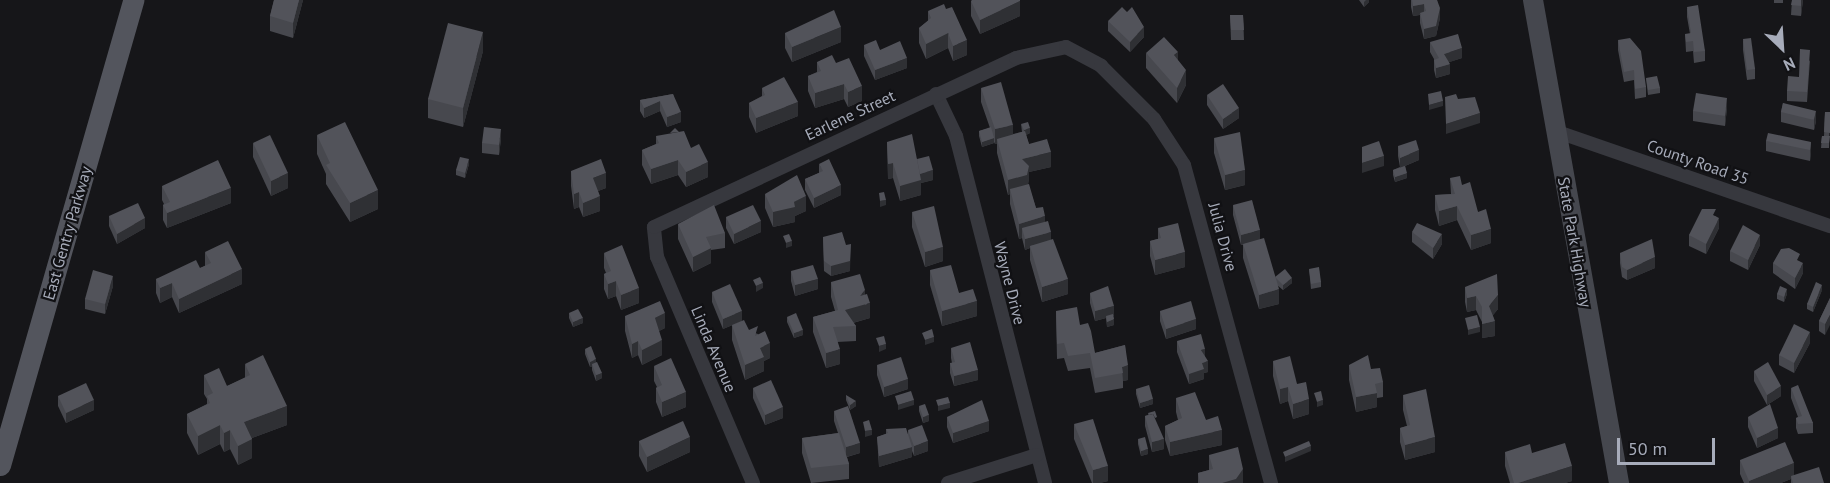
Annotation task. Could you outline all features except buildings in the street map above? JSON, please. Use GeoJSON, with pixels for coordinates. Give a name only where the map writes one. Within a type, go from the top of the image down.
{"type":"FeatureCollection","features":[{"type":"Feature","properties":{"kind":"main road","name":"East Gentry Parkway"},"geometry":{"type":"LineString","coordinates":[[0,465],[133,0]]}},
{"type":"Feature","properties":{"kind":"main road","name":"State Park Highway"},"geometry":{"type":"LineString","coordinates":[[1533,0],[1619,483]]}},
{"type":"Feature","properties":{"kind":"street","name":"Earlene Street"},"geometry":{"type":"LineString","coordinates":[[654,227],[936,94],[1033,52],[1066,47]]}},
{"type":"Feature","properties":{"kind":"street","name":"Julia Drive"},"geometry":{"type":"LineString","coordinates":[[1066,47],[1101,66],[1154,119],[1184,165],[1271,483]]}},
{"type":"Feature","properties":{"kind":"street","name":"Wayne Drive"},"geometry":{"type":"LineString","coordinates":[[936,94],[956,136],[1045,483]]}},
{"type":"Feature","properties":{"kind":"street","name":"County Road 35"},"geometry":{"type":"LineString","coordinates":[[1555,131],[1830,226]]}},
{"type":"Feature","properties":{"kind":"street","name":"Linda Avenue"},"geometry":{"type":"LineString","coordinates":[[654,227],[657,257],[753,483]]}},
{"type":"Feature","properties":{"kind":"street"},"geometry":{"type":"LineString","coordinates":[[948,483],[1037,455]]}}]}
